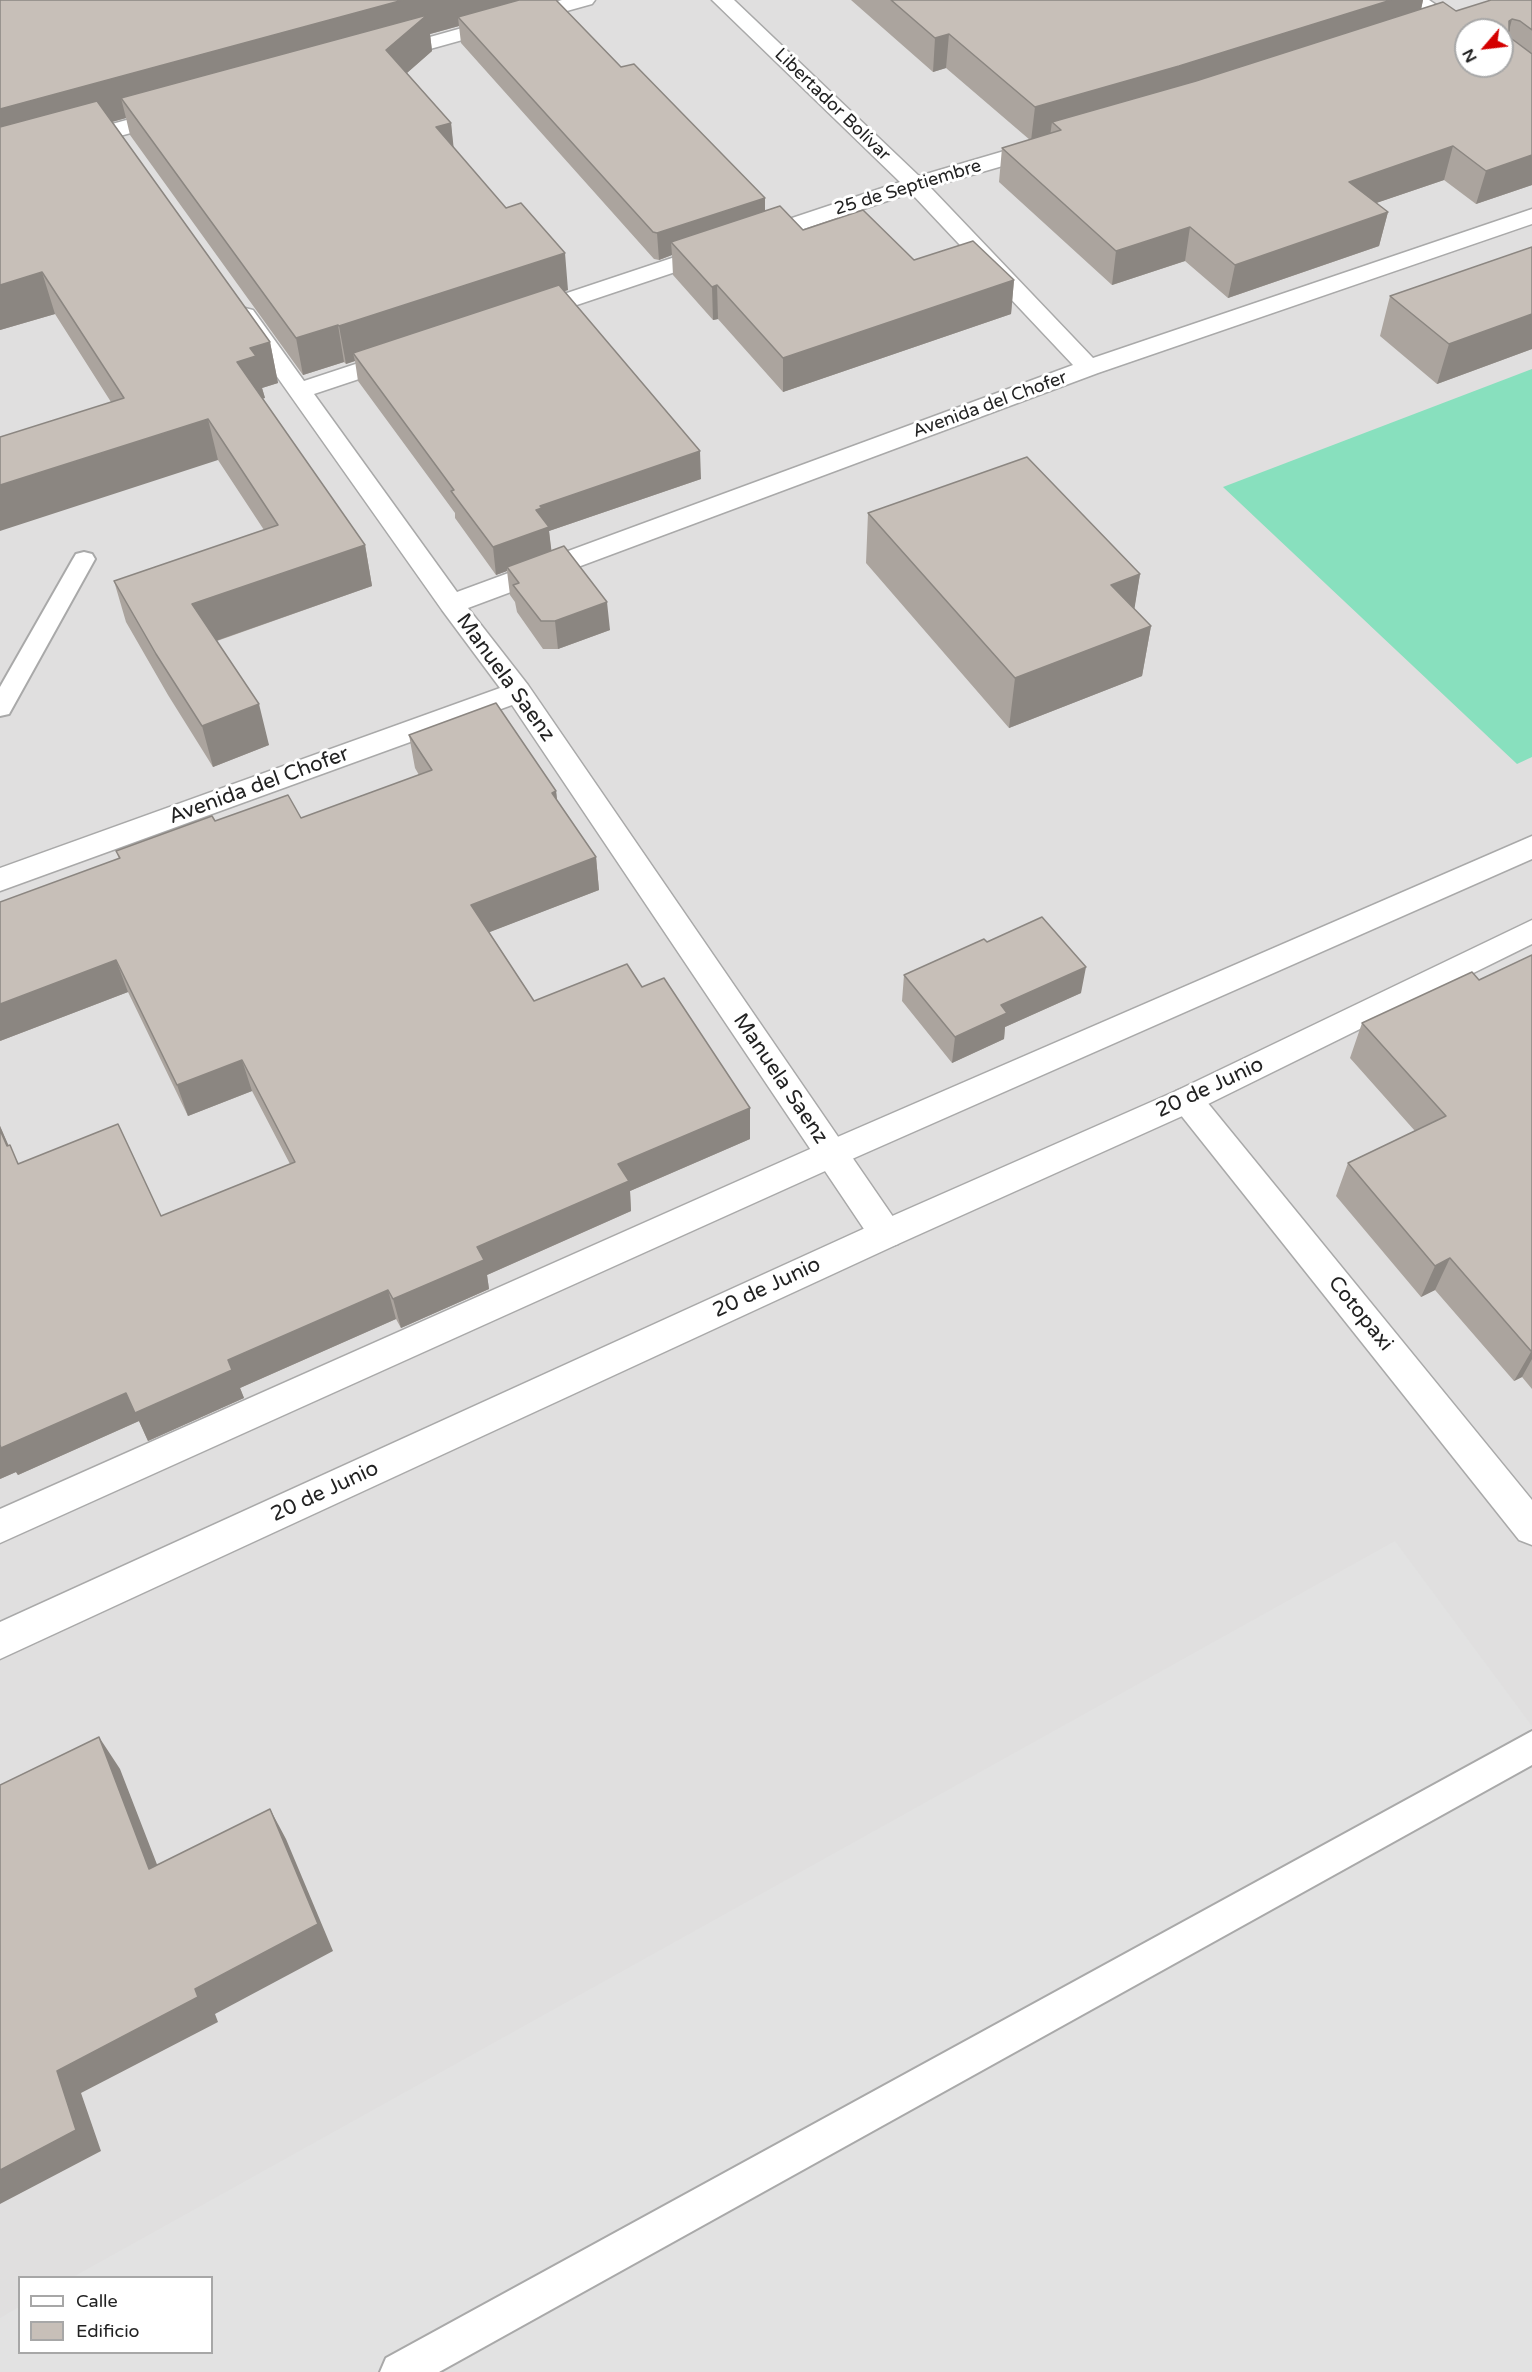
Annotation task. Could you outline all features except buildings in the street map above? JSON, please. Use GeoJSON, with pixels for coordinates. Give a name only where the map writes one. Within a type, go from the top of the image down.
{"type":"FeatureCollection","features":[{"type":"Feature","properties":{"kind":"street"},"geometry":{"type":"LineString","coordinates":[[366,61],[585,0]]}},
{"type":"Feature","properties":{"kind":"street","name":"Libertador Bolívar"},"geometry":{"type":"LineString","coordinates":[[722,0],[915,184],[1089,368]]}},
{"type":"Feature","properties":{"kind":"street"},"geometry":{"type":"LineString","coordinates":[[1415,0],[1454,27]]}},
{"type":"Feature","properties":{"kind":"street"},"geometry":{"type":"LineString","coordinates":[[1425,30],[1476,14]]}},
{"type":"Feature","properties":{"kind":"street"},"geometry":{"type":"LineString","coordinates":[[0,162],[119,141],[193,109]]}},
{"type":"Feature","properties":{"kind":"street","name":"25 de Septiembre"},"geometry":{"type":"LineString","coordinates":[[513,319],[915,184],[1060,142]]}},
{"type":"Feature","properties":{"kind":"street","name":"Avenida del Chofer"},"geometry":{"type":"LineString","coordinates":[[451,604],[1089,368],[1532,216]]}},
{"type":"Feature","properties":{"kind":"street","name":"Manuela Saenz"},"geometry":{"type":"LineString","coordinates":[[231,294],[451,604],[518,692],[886,1233]]}},
{"type":"Feature","properties":{"kind":"street"},"geometry":{"type":"LineString","coordinates":[[300,390],[423,349]]}},
{"type":"Feature","properties":{"kind":"street","name":"Avenida del Chofer"},"geometry":{"type":"LineString","coordinates":[[2,875],[518,692]]}},
{"type":"Feature","properties":{"kind":"street"},"geometry":{"type":"LineString","coordinates":[[0,1526],[831,1154],[1532,847]]}},
{"type":"Feature","properties":{"kind":"street","name":"20 de Junio"},"geometry":{"type":"LineString","coordinates":[[0,1641],[886,1233],[1187,1100],[1532,931]]}},
{"type":"Feature","properties":{"kind":"street","name":"Cotopaxi"},"geometry":{"type":"LineString","coordinates":[[1187,1100],[1532,1528]]}},
{"type":"Feature","properties":{"kind":"lane"},"geometry":{"type":"LineString","coordinates":[[0,708],[84,559]]}},
{"type":"Feature","properties":{"kind":"lane"},"geometry":{"type":"LineString","coordinates":[[400,2372],[1532,1747]]}},
{"type":"Feature","properties":{"kind":"shaded area"},"geometry":{"type":"Polygon","coordinates":[[[0,0],[1532,0],[1532,2372],[0,2372],[0,0]]]}},
{"type":"Feature","properties":{"kind":"shaded area"},"geometry":{"type":"Polygon","coordinates":[[[1395,1541],[1532,1726],[1532,2372],[0,2372],[0,2318],[18,2308],[18,2354],[213,2354],[213,2276],[75,2276],[1395,1541]]]}},
{"type":"Feature","properties":{"kind":"green space"},"geometry":{"type":"Polygon","coordinates":[[[1532,369],[1532,757],[1517,764],[1223,487],[1532,369]]]}}]}
